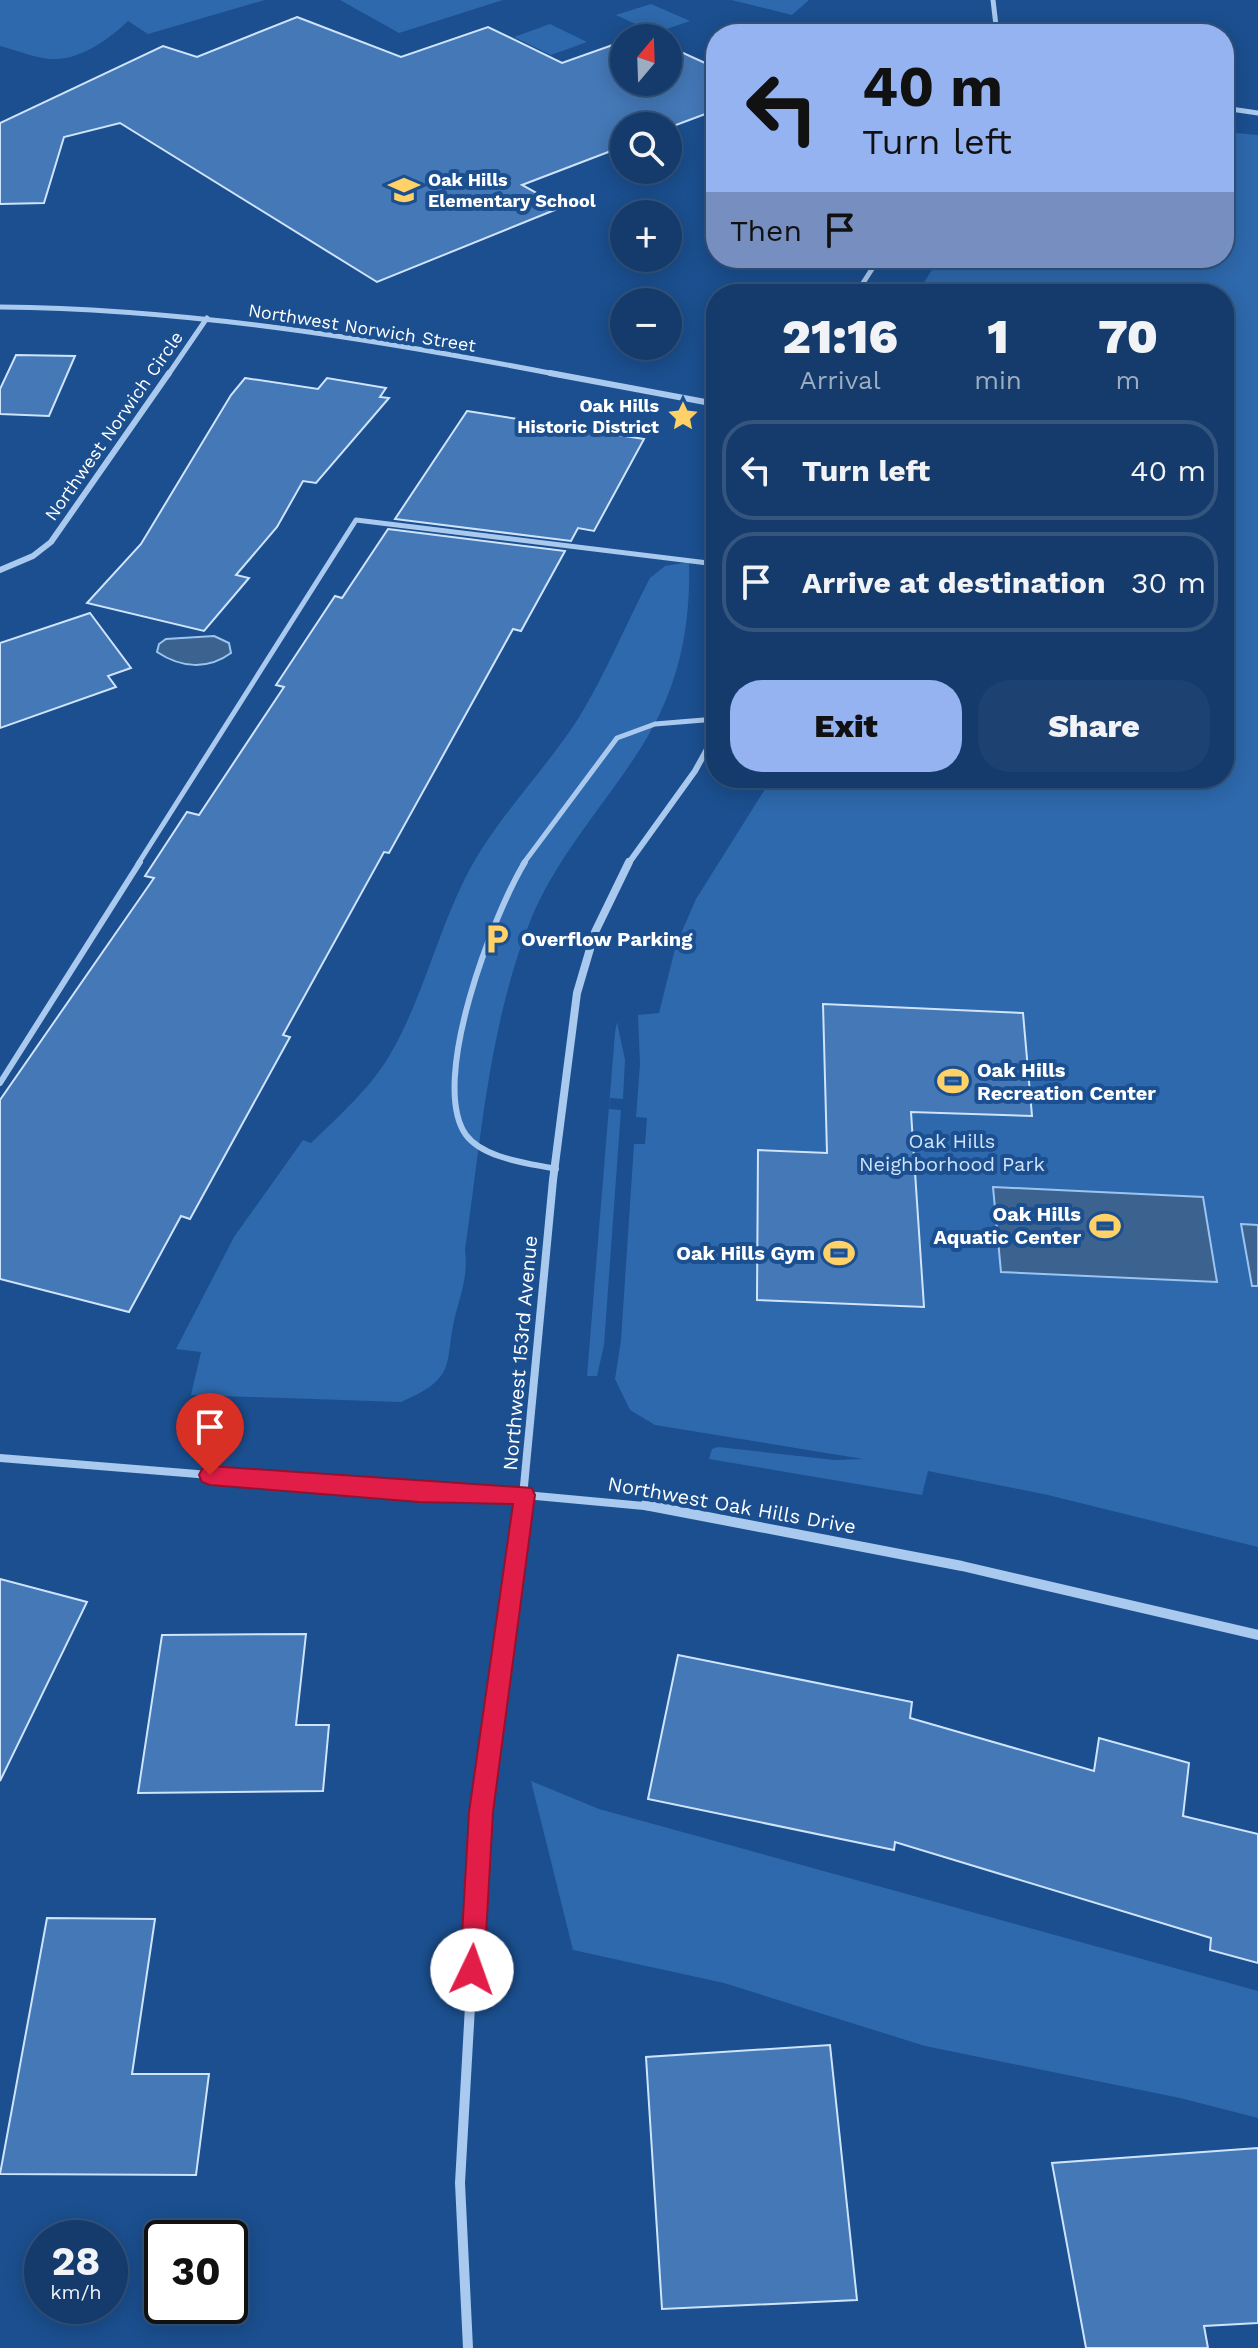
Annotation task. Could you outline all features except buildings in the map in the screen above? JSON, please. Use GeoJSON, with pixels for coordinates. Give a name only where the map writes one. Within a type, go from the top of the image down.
{"type":"FeatureCollection","features":[{"type":"Feature","properties":{"kind":"street"},"geometry":{"type":"LineString","coordinates":[[993,0],[996,24]]}},
{"type":"Feature","properties":{"kind":"street"},"geometry":{"type":"LineString","coordinates":[[1234,109],[1258,113]]}},
{"type":"Feature","properties":{"kind":"street","name":"Northwest Norwich Street"},"geometry":{"type":"LineString","coordinates":[[0,307],[60,306],[207,318],[343,337],[706,402]]}},
{"type":"Feature","properties":{"kind":"street","name":"Northwest Norwich Circle"},"geometry":{"type":"LineString","coordinates":[[0,570],[33,556],[51,542],[207,318]]}},
{"type":"Feature","properties":{"kind":"street","name":"Northwest 153rd Avenue"},"geometry":{"type":"LineString","coordinates":[[468,2348],[460,2183],[481,1812],[525,1495],[556,1169],[577,993],[595,932],[630,861],[706,751]]}},
{"type":"Feature","properties":{"kind":"street","name":"Northwest Oak Hills Drive"},"geometry":{"type":"LineString","coordinates":[[0,1458],[419,1492],[636,1503],[858,1545],[1258,1635]]}},
{"type":"Feature","properties":{"kind":"lane"},"geometry":{"type":"LineString","coordinates":[[0,1083],[356,520],[706,563]]}},
{"type":"Feature","properties":{"kind":"lane"},"geometry":{"type":"LineString","coordinates":[[556,1169],[497,1153],[466,1135],[453,1109],[465,1016],[484,947],[515,877],[566,802],[618,736],[636,727],[706,720]]}},
{"type":"Feature","properties":{"kind":"green space"},"geometry":{"type":"Polygon","coordinates":[[[0,0],[265,0],[148,34],[128,21],[95,46],[66,58],[49,59],[0,46],[0,0]]]}},
{"type":"Feature","properties":{"kind":"green space"},"geometry":{"type":"Polygon","coordinates":[[[340,0],[503,0],[399,33],[340,0]]]}},
{"type":"Feature","properties":{"kind":"green space"},"geometry":{"type":"Polygon","coordinates":[[[731,0],[809,0],[792,15],[731,0]]]}},
{"type":"Feature","properties":{"kind":"green space"},"geometry":{"type":"Polygon","coordinates":[[[651,4],[690,21],[681,24],[636,24],[616,15],[651,4]]]}},
{"type":"Feature","properties":{"kind":"green space"},"geometry":{"type":"Polygon","coordinates":[[[550,24],[587,42],[551,55],[514,37],[550,24]]]}},
{"type":"Feature","properties":{"kind":"green space","name":"Oak Hills Neighborhood Park"},"geometry":{"type":"Polygon","coordinates":[[[1234,133],[1258,135],[1258,1547],[1048,1495],[928,1471],[922,1495],[709,1459],[712,1449],[718,1447],[835,1460],[863,1459],[655,1425],[630,1410],[615,1379],[621,1340],[634,1144],[645,1144],[647,1118],[636,1117],[640,1064],[638,1015],[659,1013],[676,945],[696,899],[766,788],[1234,788],[1234,284],[923,284],[933,268],[1234,268],[1234,133]]]}},
{"type":"Feature","properties":{"kind":"green space"},"geometry":{"type":"Polygon","coordinates":[[[689,562],[684,635],[665,703],[628,768],[568,851],[542,895],[517,959],[505,999],[488,1082],[465,1250],[464,1281],[442,1375],[420,1393],[401,1402],[191,1395],[201,1352],[176,1349],[234,1237],[303,1140],[311,1143],[355,1100],[384,1064],[404,1029],[450,912],[483,847],[578,719],[650,578],[665,566],[689,562]]]}},
{"type":"Feature","properties":{"kind":"green space"},"geometry":{"type":"Polygon","coordinates":[[[617,1022],[625,1060],[623,1099],[610,1098],[609,1109],[621,1110],[604,1345],[597,1376],[587,1376],[615,1033],[617,1022]]]}},
{"type":"Feature","properties":{"kind":"green space"},"geometry":{"type":"Polygon","coordinates":[[[531,1781],[599,1809],[1258,1991],[1258,2118],[1180,2098],[925,2046],[724,1983],[573,1950],[531,1781]]]}},
{"type":"Feature","properties":{"kind":"shaded area"},"geometry":{"type":"Polygon","coordinates":[[[214,636],[229,643],[231,653],[213,662],[185,664],[157,652],[159,644],[166,639],[214,636]]]}},
{"type":"Feature","properties":{"kind":"shaded area"},"geometry":{"type":"Polygon","coordinates":[[[993,1187],[1203,1197],[1217,1282],[1001,1272],[993,1187]]]}},
{"type":"Feature","properties":{"kind":"shaded area"},"geometry":{"type":"Polygon","coordinates":[[[1241,1224],[1258,1225],[1258,1286],[1252,1286],[1241,1224]]]}},
{"type":"Feature","properties":{"kind":"place","name":"Oak Hills Elementary School"},"geometry":{"type":"Point","coordinates":[404,190]}},
{"type":"Feature","properties":{"kind":"place","name":"Oak Hills Historic District"},"geometry":{"type":"Point","coordinates":[683,416]}},
{"type":"Feature","properties":{"kind":"place","name":"Overflow Parking"},"geometry":{"type":"Point","coordinates":[497,939]}},
{"type":"Feature","properties":{"kind":"place","name":"Oak Hills Recreation Center"},"geometry":{"type":"Point","coordinates":[953,1081]}},
{"type":"Feature","properties":{"kind":"place","name":"Oak Hills Aquatic Center"},"geometry":{"type":"Point","coordinates":[1105,1226]}},
{"type":"Feature","properties":{"kind":"place","name":"Oak Hills Gym"},"geometry":{"type":"Point","coordinates":[839,1253]}},
{"type":"Feature","properties":{"kind":"route"},"geometry":{"type":"LineString","coordinates":[[210,1475],[419,1492],[525,1495],[481,1812],[472,1970]]}}]}
